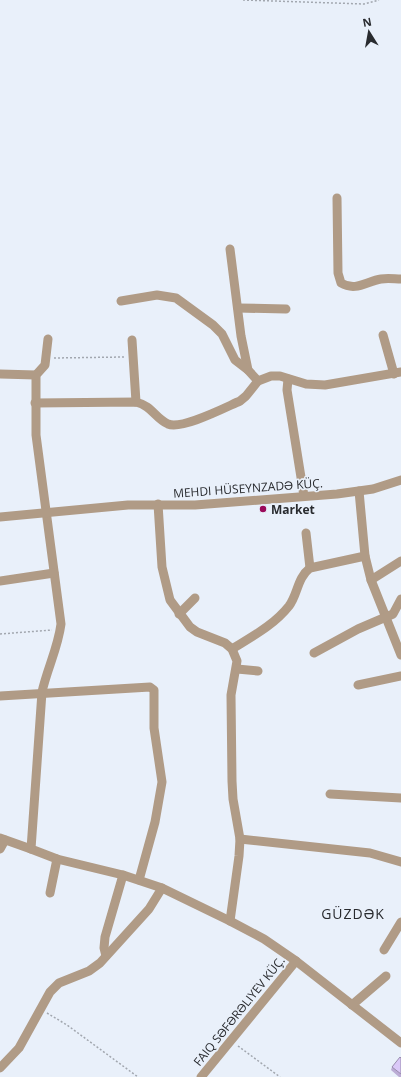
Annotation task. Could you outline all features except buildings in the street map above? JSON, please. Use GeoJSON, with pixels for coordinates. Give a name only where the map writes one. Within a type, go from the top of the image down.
{"type":"FeatureCollection","features":[{"type":"Feature","properties":{"kind":"street"},"geometry":{"type":"LineString","coordinates":[[337,198],[338,273],[341,283],[346,286],[360,286],[382,279],[401,279]]}},
{"type":"Feature","properties":{"kind":"street"},"geometry":{"type":"LineString","coordinates":[[230,249],[248,370]]}},
{"type":"Feature","properties":{"kind":"street"},"geometry":{"type":"LineString","coordinates":[[121,301],[157,295],[176,298],[213,325],[222,334],[235,360],[248,370],[258,381]]}},
{"type":"Feature","properties":{"kind":"street"},"geometry":{"type":"LineString","coordinates":[[238,308],[286,309]]}},
{"type":"Feature","properties":{"kind":"street"},"geometry":{"type":"LineString","coordinates":[[35,403],[136,402],[150,408],[163,421],[176,426],[240,401],[258,381],[271,376],[280,376],[302,384],[325,385],[397,373],[383,336]]}},
{"type":"Feature","properties":{"kind":"street"},"geometry":{"type":"LineString","coordinates":[[31,849],[42,692],[60,631],[60,615],[36,435],[36,375],[44,365],[48,339]]}},
{"type":"Feature","properties":{"kind":"street"},"geometry":{"type":"LineString","coordinates":[[132,340],[136,402]]}},
{"type":"Feature","properties":{"kind":"street"},"geometry":{"type":"LineString","coordinates":[[0,374],[36,375]]}},
{"type":"Feature","properties":{"kind":"street"},"geometry":{"type":"LineString","coordinates":[[288,379],[287,390],[304,496]]}},
{"type":"Feature","properties":{"kind":"street","name":"MEHDI HÜSEYNZADƏ KÜÇ."},"geometry":{"type":"LineString","coordinates":[[0,517],[128,505],[195,505],[304,496],[358,491],[401,480]]}},
{"type":"Feature","properties":{"kind":"street"},"geometry":{"type":"LineString","coordinates":[[358,491],[365,556],[371,580],[401,655]]}},
{"type":"Feature","properties":{"kind":"street"},"geometry":{"type":"LineString","coordinates":[[158,504],[158,525],[166,590],[170,600],[179,614],[197,632],[225,643],[232,649],[237,661],[237,669],[231,695],[232,781],[233,798],[240,839],[230,921]]}},
{"type":"Feature","properties":{"kind":"street"},"geometry":{"type":"LineString","coordinates":[[306,533],[310,568]]}},
{"type":"Feature","properties":{"kind":"street"},"geometry":{"type":"LineString","coordinates":[[232,649],[275,622],[290,604],[303,574],[310,568],[365,556]]}},
{"type":"Feature","properties":{"kind":"street"},"geometry":{"type":"LineString","coordinates":[[371,580],[401,561]]}},
{"type":"Feature","properties":{"kind":"street"},"geometry":{"type":"LineString","coordinates":[[0,581],[54,573]]}},
{"type":"Feature","properties":{"kind":"street"},"geometry":{"type":"LineString","coordinates":[[179,614],[195,598]]}},
{"type":"Feature","properties":{"kind":"street"},"geometry":{"type":"LineString","coordinates":[[314,653],[358,629],[393,614],[401,599]]}},
{"type":"Feature","properties":{"kind":"street"},"geometry":{"type":"LineString","coordinates":[[237,669],[258,671]]}},
{"type":"Feature","properties":{"kind":"street"},"geometry":{"type":"LineString","coordinates":[[358,685],[401,676]]}},
{"type":"Feature","properties":{"kind":"street"},"geometry":{"type":"LineString","coordinates":[[0,696],[42,692],[150,687],[154,690],[154,728],[162,782],[154,822],[139,880]]}},
{"type":"Feature","properties":{"kind":"street"},"geometry":{"type":"LineString","coordinates":[[330,794],[401,798]]}},
{"type":"Feature","properties":{"kind":"street"},"geometry":{"type":"LineString","coordinates":[[0,849],[3,839],[56,859],[123,874],[162,888],[264,939],[296,961],[401,1043]]}},
{"type":"Feature","properties":{"kind":"street"},"geometry":{"type":"LineString","coordinates":[[240,839],[370,853],[401,862]]}},
{"type":"Feature","properties":{"kind":"street"},"geometry":{"type":"LineString","coordinates":[[50,893],[56,859]]}},
{"type":"Feature","properties":{"kind":"street"},"geometry":{"type":"LineString","coordinates":[[106,956],[104,948],[106,937],[123,874]]}},
{"type":"Feature","properties":{"kind":"street"},"geometry":{"type":"LineString","coordinates":[[0,1068],[19,1048],[50,992],[59,983],[89,970],[106,956],[149,909],[162,888]]}},
{"type":"Feature","properties":{"kind":"street"},"geometry":{"type":"LineString","coordinates":[[384,950],[401,922]]}},
{"type":"Feature","properties":{"kind":"street","name":"FAIQ SƏFƏRƏLIYEV KÜÇ."},"geometry":{"type":"LineString","coordinates":[[201,1077],[296,961]]}},
{"type":"Feature","properties":{"kind":"street"},"geometry":{"type":"LineString","coordinates":[[352,1005],[386,976]]}},
{"type":"Feature","properties":{"kind":"path"},"geometry":{"type":"LineString","coordinates":[[243,0],[364,4],[379,0]]}},
{"type":"Feature","properties":{"kind":"path"},"geometry":{"type":"LineString","coordinates":[[46,358],[134,356]]}},
{"type":"Feature","properties":{"kind":"path"},"geometry":{"type":"LineString","coordinates":[[0,634],[44,630],[60,631]]}},
{"type":"Feature","properties":{"kind":"path"},"geometry":{"type":"LineString","coordinates":[[41,1009],[67,1025],[138,1077]]}},
{"type":"Feature","properties":{"kind":"path"},"geometry":{"type":"LineString","coordinates":[[231,1042],[280,1077]]}},
{"type":"Feature","properties":{"kind":"place","name":"Market"},"geometry":{"type":"Point","coordinates":[263,509]}},
{"type":"Feature","properties":{"kind":"district","name":"GÜZDƏK"},"geometry":{"type":"Point","coordinates":[353,913]}}]}
